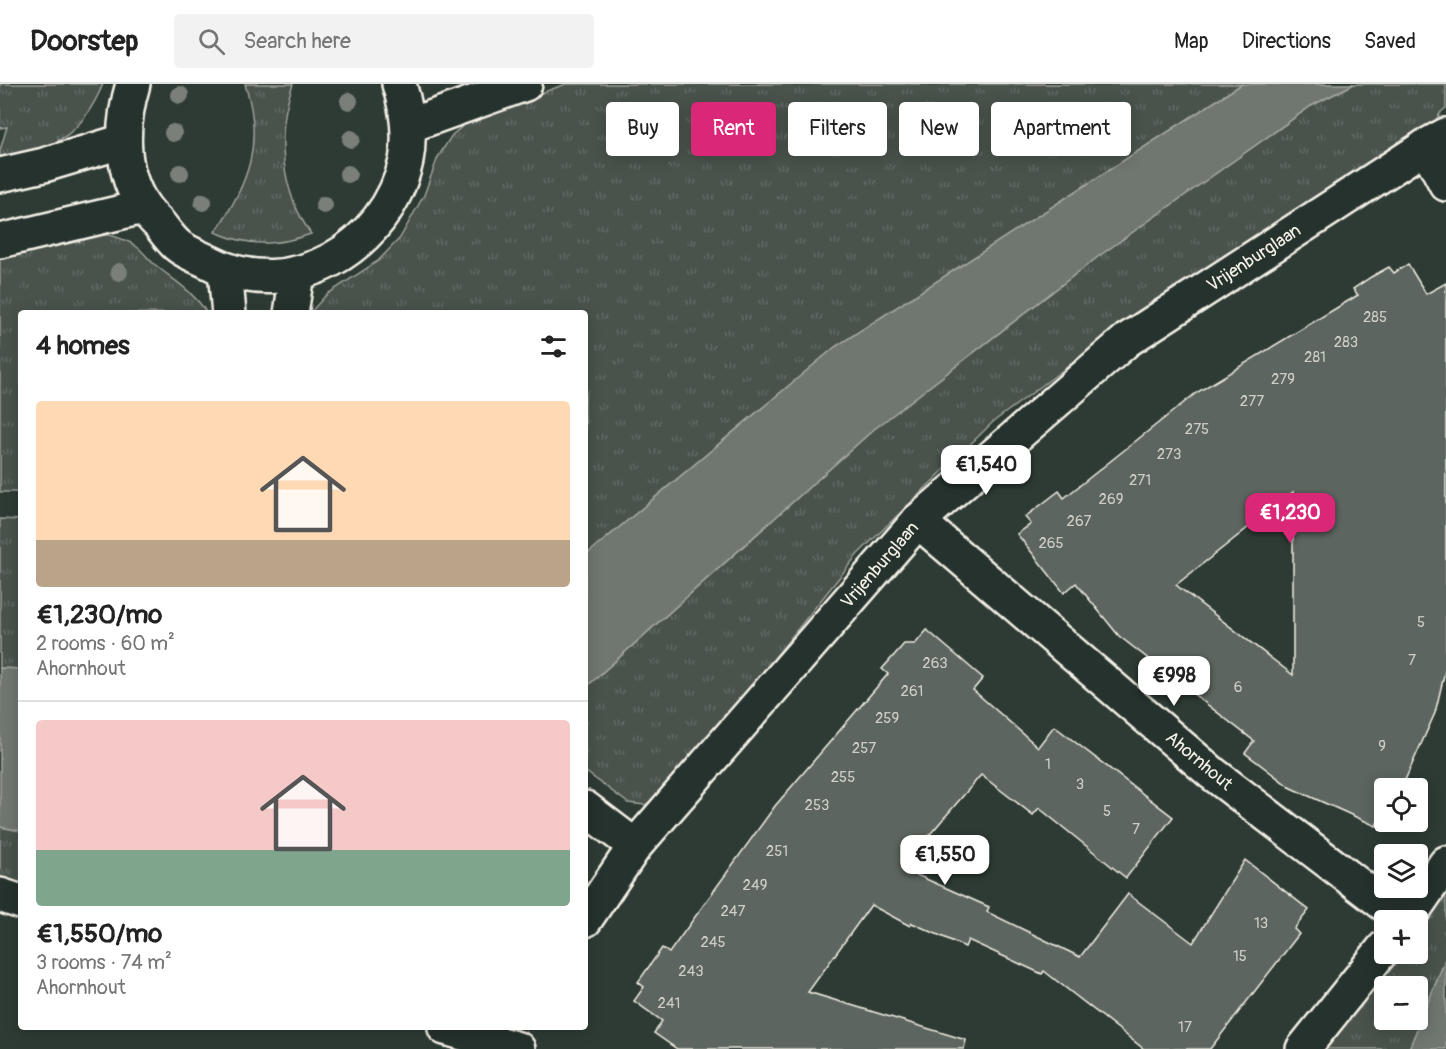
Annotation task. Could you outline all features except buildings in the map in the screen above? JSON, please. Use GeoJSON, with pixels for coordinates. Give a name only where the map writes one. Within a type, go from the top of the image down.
{"type":"FeatureCollection","features":[{"type":"Feature","properties":{"kind":"street"},"geometry":{"type":"LineString","coordinates":[[133,84],[126,108],[124,141],[129,175],[143,207],[178,246],[225,270],[249,276],[297,273],[328,262],[357,244],[380,220],[396,191],[406,159],[408,126],[399,84]]}},
{"type":"Feature","properties":{"kind":"street"},"geometry":{"type":"LineString","coordinates":[[408,126],[525,84]]}},
{"type":"Feature","properties":{"kind":"street"},"geometry":{"type":"LineString","coordinates":[[0,176],[124,141]]}},
{"type":"Feature","properties":{"kind":"street"},"geometry":{"type":"LineString","coordinates":[[1436,141],[1446,184]]}},
{"type":"Feature","properties":{"kind":"street","name":"Vrijenburglaan"},"geometry":{"type":"LineString","coordinates":[[588,916],[635,846],[918,521],[1127,340],[1436,141]]}},
{"type":"Feature","properties":{"kind":"street"},"geometry":{"type":"LineString","coordinates":[[0,241],[143,207]]}},
{"type":"Feature","properties":{"kind":"street"},"geometry":{"type":"LineString","coordinates":[[225,270],[229,310]]}},
{"type":"Feature","properties":{"kind":"street"},"geometry":{"type":"LineString","coordinates":[[292,310],[297,273]]}},
{"type":"Feature","properties":{"kind":"street","name":"Ahornhout"},"geometry":{"type":"LineString","coordinates":[[918,521],[1212,773],[1392,910]]}},
{"type":"Feature","properties":{"kind":"street"},"geometry":{"type":"LineString","coordinates":[[588,810],[635,846]]}},
{"type":"Feature","properties":{"kind":"street"},"geometry":{"type":"LineString","coordinates":[[1414,910],[1446,863]]}},
{"type":"Feature","properties":{"kind":"street"},"geometry":{"type":"LineString","coordinates":[[0,896],[18,901]]}},
{"type":"Feature","properties":{"kind":"street"},"geometry":{"type":"LineString","coordinates":[[1302,1049],[1374,960]]}},
{"type":"Feature","properties":{"kind":"street"},"geometry":{"type":"LineString","coordinates":[[454,1030],[508,1042]]}},
{"type":"Feature","properties":{"kind":"green space"},"geometry":{"type":"Polygon","coordinates":[[[0,84],[103,84],[85,117],[63,138],[36,150],[0,160],[0,150],[7,127],[0,128],[0,84]]]}},
{"type":"Feature","properties":{"kind":"green space"},"geometry":{"type":"Polygon","coordinates":[[[245,84],[293,84],[284,122],[284,162],[293,199],[311,234],[286,241],[263,243],[240,240],[215,232],[237,197],[250,162],[253,125],[251,105],[245,84]]]}},
{"type":"Feature","properties":{"kind":"green space"},"geometry":{"type":"Polygon","coordinates":[[[566,84],[1242,84],[1131,156],[1131,102],[991,102],[991,156],[1131,156],[835,347],[588,553],[588,310],[313,310],[326,295],[378,261],[400,238],[424,195],[438,157],[452,135],[464,125],[494,110],[566,84]]]}},
{"type":"Feature","properties":{"kind":"green space"},"geometry":{"type":"Polygon","coordinates":[[[1354,84],[1446,84],[1446,108],[1426,135],[1173,288],[993,422],[858,554],[666,793],[645,805],[628,803],[588,773],[588,685],[873,430],[1099,256],[1311,106],[1354,84]]]}},
{"type":"Feature","properties":{"kind":"green space"},"geometry":{"type":"Polygon","coordinates":[[[97,233],[118,237],[141,250],[153,263],[188,291],[205,310],[18,310],[18,492],[0,492],[0,252],[97,233]]]}},
{"type":"Feature","properties":{"kind":"green space"},"geometry":{"type":"Polygon","coordinates":[[[0,519],[18,520],[18,669],[0,668],[0,519]]]}},
{"type":"Feature","properties":{"kind":"green space"},"geometry":{"type":"Polygon","coordinates":[[[0,827],[18,830],[18,884],[0,879],[0,827]]]}},
{"type":"Feature","properties":{"kind":"green space"},"geometry":{"type":"Polygon","coordinates":[[[1446,895],[1446,958],[1428,1002],[1428,976],[1384,976],[1394,964],[1428,964],[1428,920],[1446,895]]]}},
{"type":"Feature","properties":{"kind":"green space"},"geometry":{"type":"Polygon","coordinates":[[[1374,988],[1374,1030],[1417,1030],[1409,1049],[1323,1049],[1374,988]]]}},
{"type":"Feature","properties":{"kind":"shaded area"},"geometry":{"type":"Polygon","coordinates":[[[1242,84],[1354,84],[1311,106],[1099,256],[873,430],[588,685],[588,553],[835,347],[1242,84]]]}},
{"type":"Feature","properties":{"kind":"shaded area"},"geometry":{"type":"Polygon","coordinates":[[[0,668],[18,669],[18,830],[0,827],[0,668]]]}},
{"type":"Feature","properties":{"kind":"shaded area"},"geometry":{"type":"Polygon","coordinates":[[[1446,958],[1446,1049],[1409,1049],[1417,1030],[1428,1030],[1428,1002],[1446,958]]]}}]}
